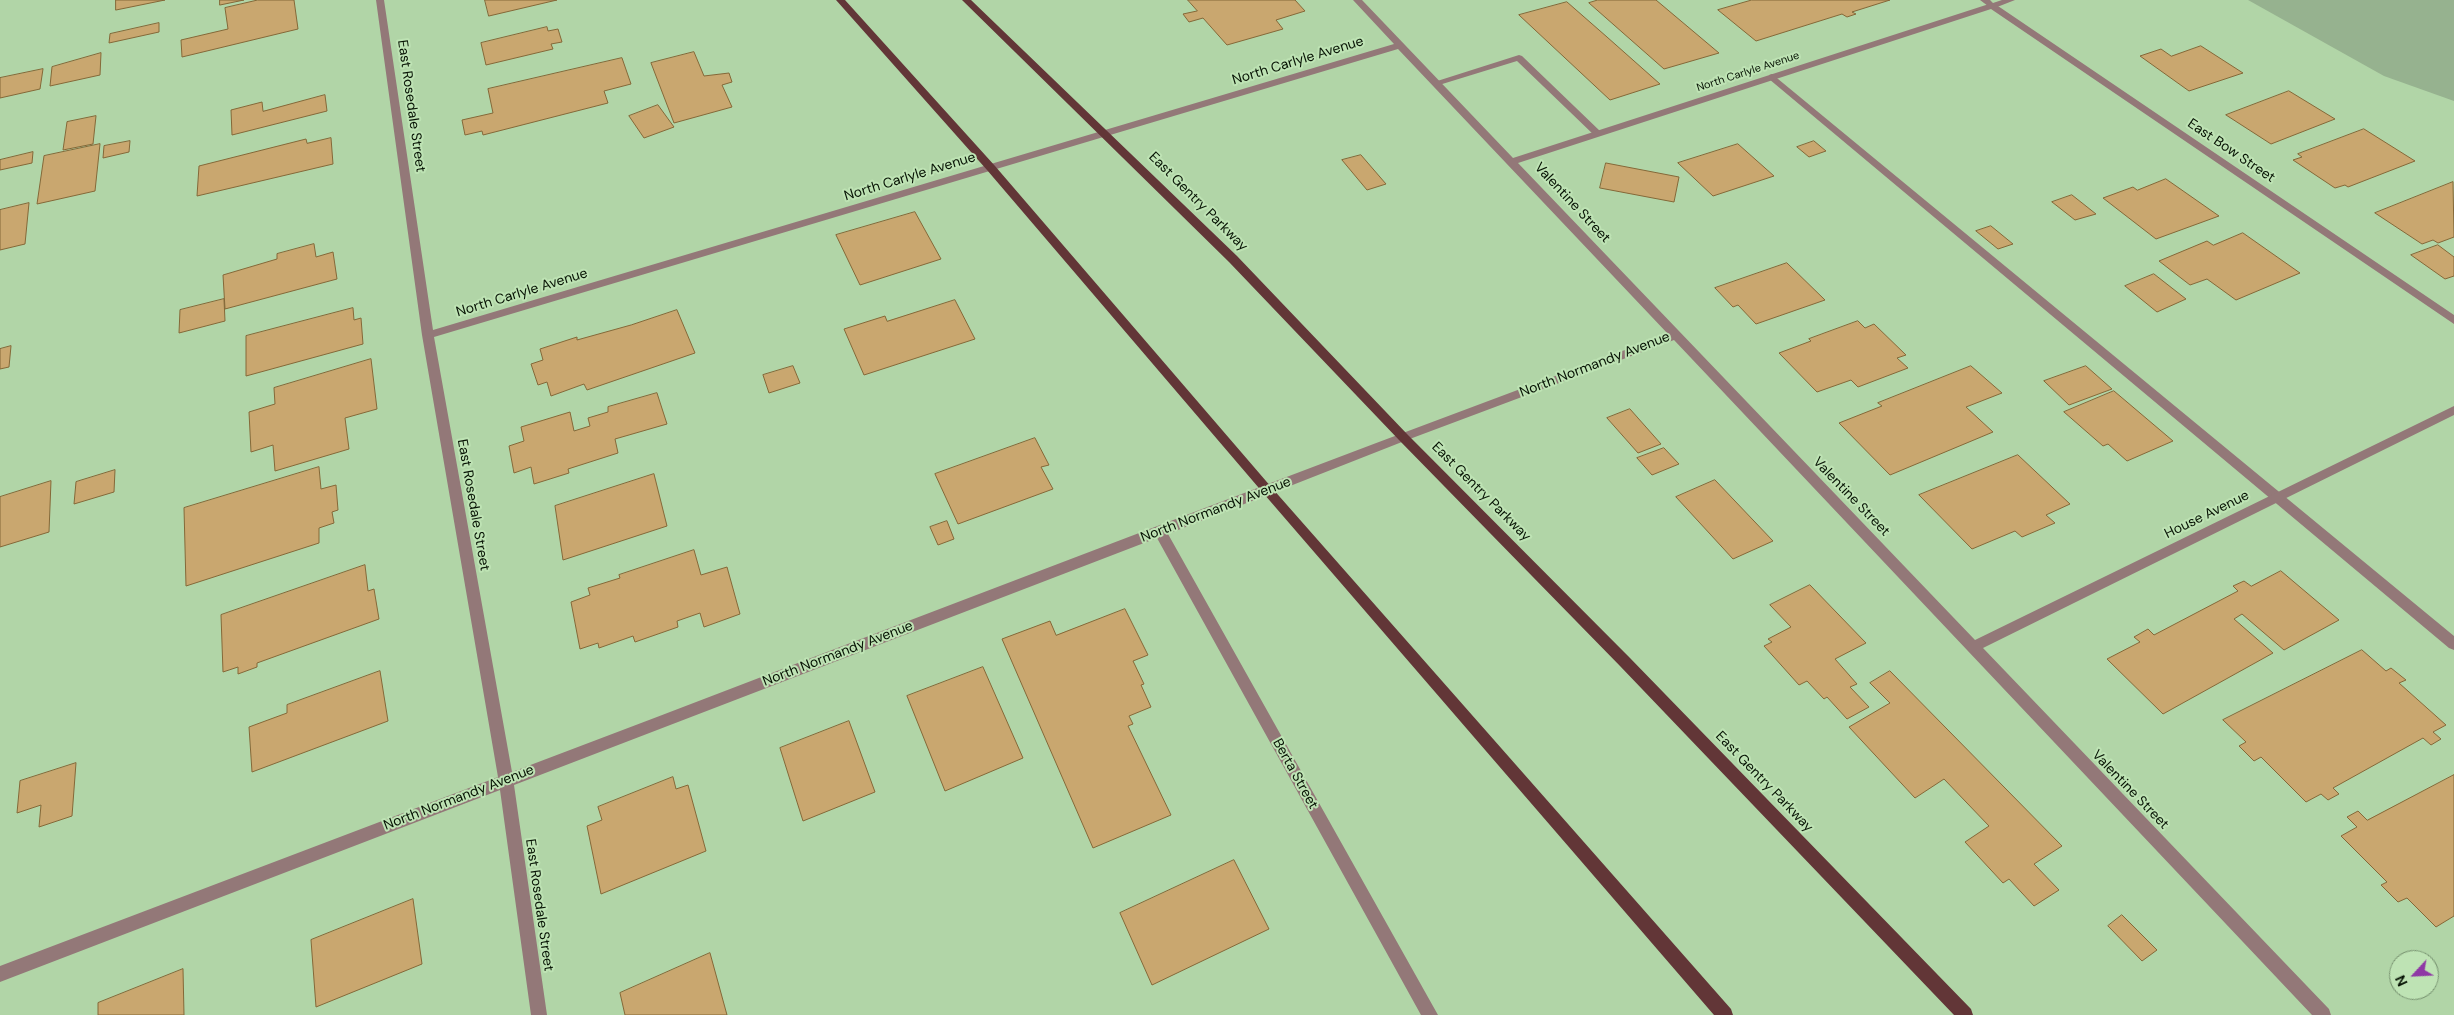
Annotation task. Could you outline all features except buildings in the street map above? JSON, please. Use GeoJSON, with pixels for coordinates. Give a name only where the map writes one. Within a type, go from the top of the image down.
{"type":"FeatureCollection","features":[{"type":"Feature","properties":{"kind":"main road"},"geometry":{"type":"LineString","coordinates":[[840,0],[992,168],[1268,491],[1725,1015]]}},
{"type":"Feature","properties":{"kind":"main road","name":"East Gentry Parkway"},"geometry":{"type":"LineString","coordinates":[[966,0],[1106,134],[1239,266],[1403,437],[1625,662],[1965,1015]]}},
{"type":"Feature","properties":{"kind":"street","name":"East Rosedale Street"},"geometry":{"type":"LineString","coordinates":[[380,0],[428,335],[506,780],[539,1015]]}},
{"type":"Feature","properties":{"kind":"street","name":"Valentine Street"},"geometry":{"type":"LineString","coordinates":[[1357,0],[2323,1015]]}},
{"type":"Feature","properties":{"kind":"street","name":"North Carlyle Avenue"},"geometry":{"type":"LineString","coordinates":[[1512,162],[1772,77],[1988,3],[2011,0]]}},
{"type":"Feature","properties":{"kind":"street","name":"East Bow Street"},"geometry":{"type":"LineString","coordinates":[[1988,3],[2454,320]]}},
{"type":"Feature","properties":{"kind":"street","name":"North Carlyle Avenue"},"geometry":{"type":"LineString","coordinates":[[428,335],[1400,45]]}},
{"type":"Feature","properties":{"kind":"street"},"geometry":{"type":"LineString","coordinates":[[1436,83],[1519,58],[1598,134]]}},
{"type":"Feature","properties":{"kind":"street"},"geometry":{"type":"LineString","coordinates":[[1772,77],[2454,644]]}},
{"type":"Feature","properties":{"kind":"street","name":"North Normandy Avenue"},"geometry":{"type":"LineString","coordinates":[[0,974],[1268,491],[1403,437],[1676,335]]}},
{"type":"Feature","properties":{"kind":"street","name":"House Avenue"},"geometry":{"type":"LineString","coordinates":[[1973,647],[2454,410]]}},
{"type":"Feature","properties":{"kind":"street","name":"Berta Street"},"geometry":{"type":"LineString","coordinates":[[1160,532],[1430,1015]]}},
{"type":"Feature","properties":{"kind":"green space"},"geometry":{"type":"Polygon","coordinates":[[[2248,0],[2454,0],[2454,101],[2384,76],[2248,0]]]}}]}
